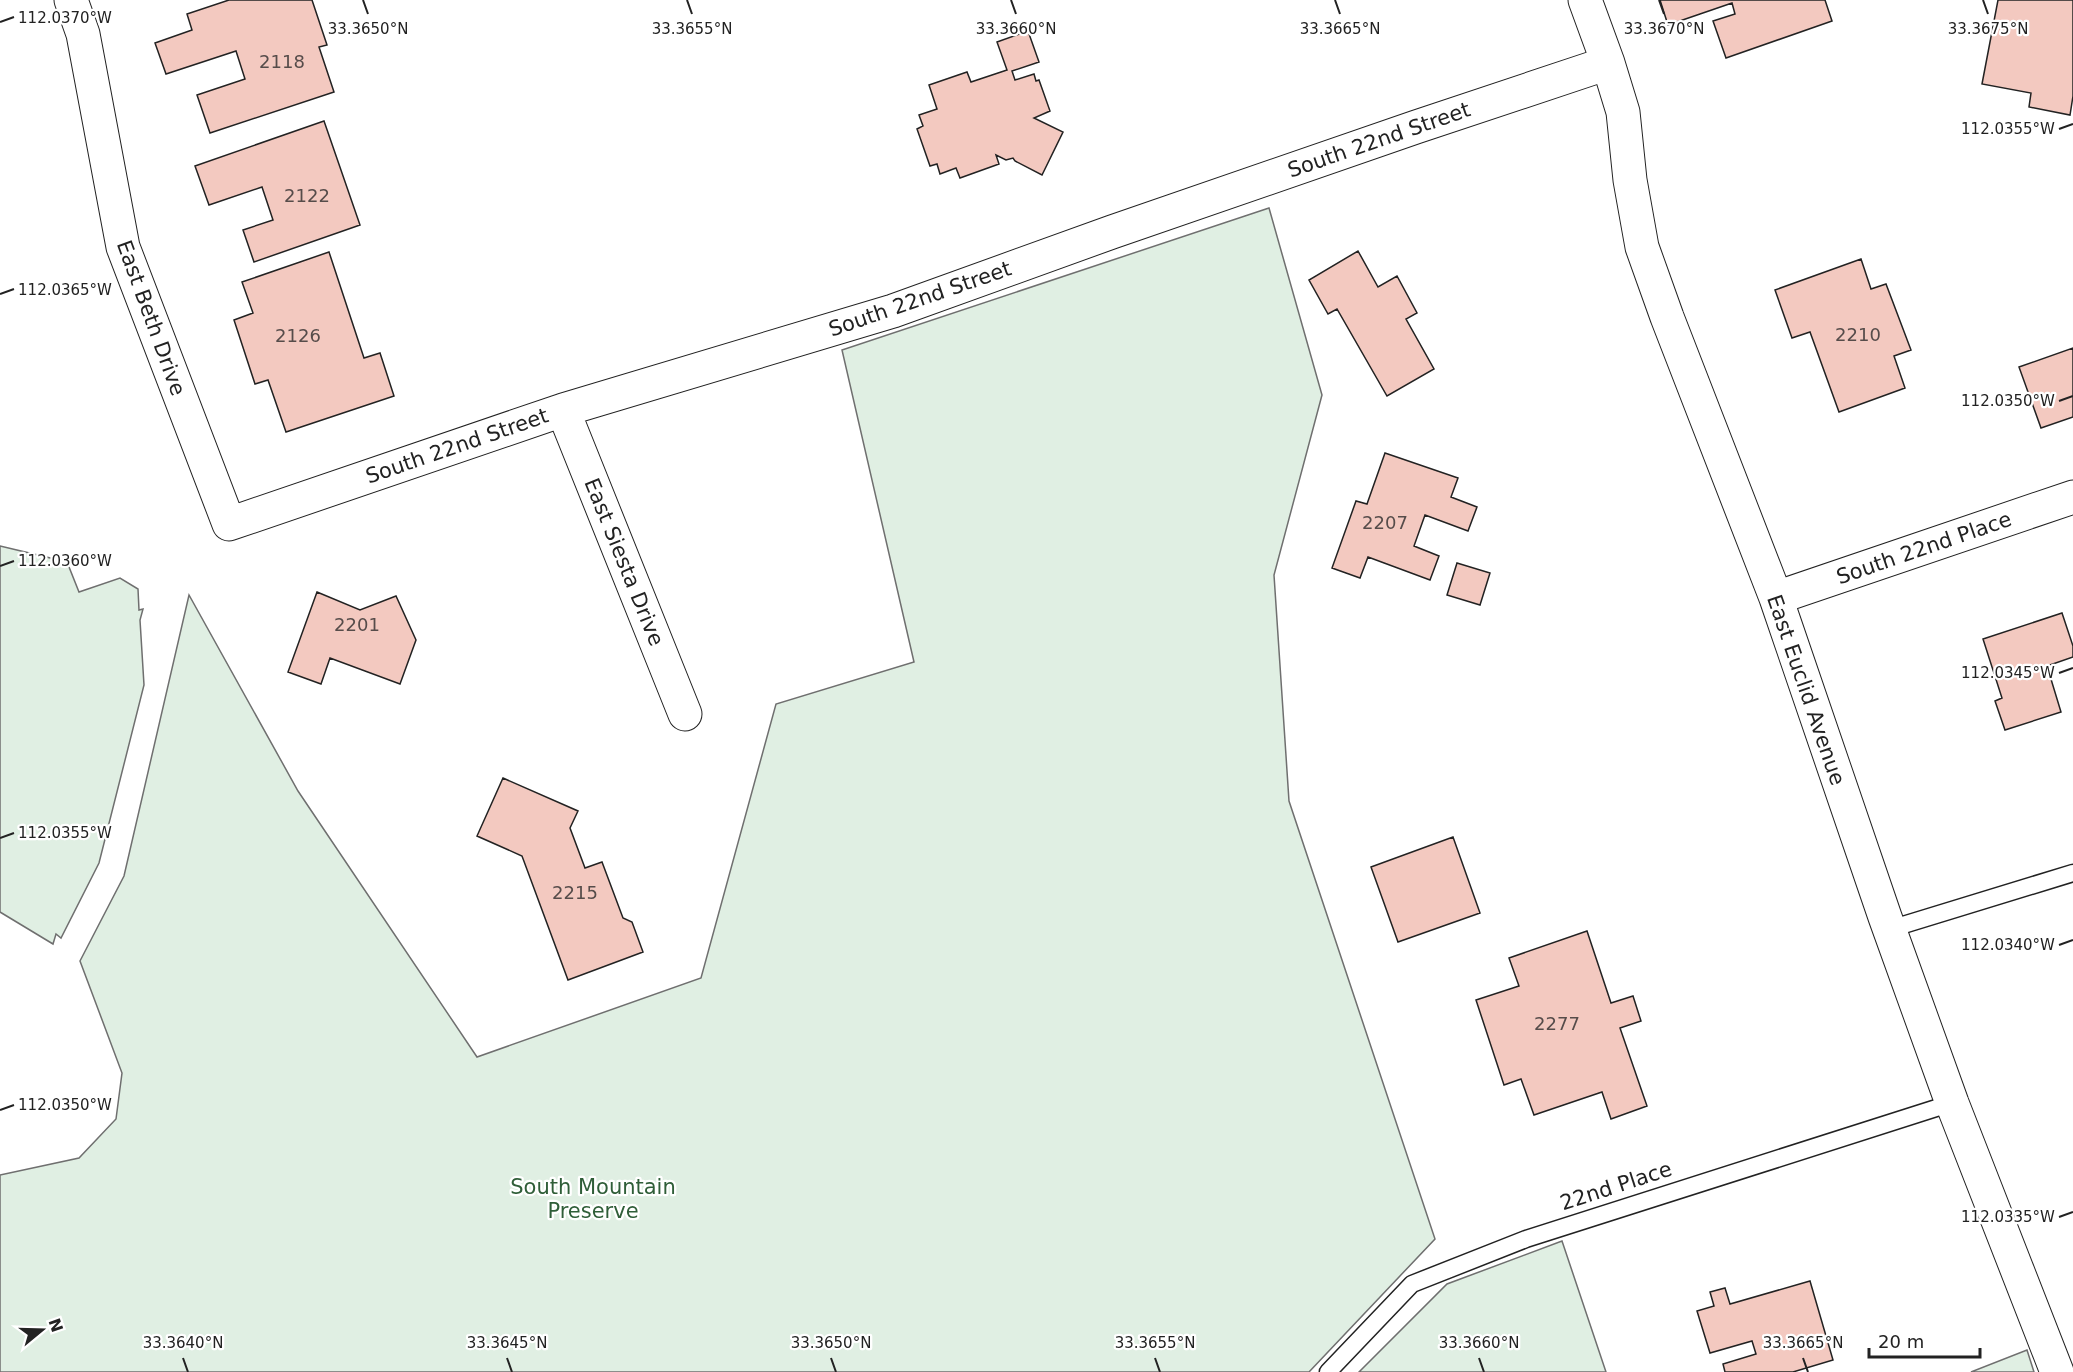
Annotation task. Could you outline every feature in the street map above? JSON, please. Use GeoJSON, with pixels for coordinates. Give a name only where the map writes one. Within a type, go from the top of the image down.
{"type":"FeatureCollection","features":[{"type":"Feature","properties":{"kind":"street","name":"East Beth Drive"},"geometry":{"type":"LineString","coordinates":[[71,0],[83,34],[123,246],[229,524]]}},
{"type":"Feature","properties":{"kind":"street","name":"East Euclid Avenue"},"geometry":{"type":"LineString","coordinates":[[1586,0],[1623,112],[1630,180],[1642,247],[1776,598],[1952,1103],[2057,1372]]}},
{"type":"Feature","properties":{"kind":"street","name":"South 22nd Street"},"geometry":{"type":"LineString","coordinates":[[229,524],[563,410],[893,311],[1112,232],[1608,63]]}},
{"type":"Feature","properties":{"kind":"street","name":"East Siesta Drive"},"geometry":{"type":"LineString","coordinates":[[563,410],[685,714]]}},
{"type":"Feature","properties":{"kind":"street","name":"South 22nd Place"},"geometry":{"type":"LineString","coordinates":[[1776,598],[2073,497]]}},
{"type":"Feature","properties":{"kind":"lane"},"geometry":{"type":"LineString","coordinates":[[1890,929],[2073,873]]}},
{"type":"Feature","properties":{"kind":"lane","name":"22nd Place"},"geometry":{"type":"LineString","coordinates":[[1328,1372],[1412,1284],[1526,1239],[1952,1103]]}},
{"type":"Feature","properties":{"kind":"green space","name":"South Mountain Preserve"},"geometry":{"type":"Polygon","coordinates":[[[1269,208],[1322,395],[1274,575],[1289,801],[1435,1239],[1309,1372],[0,1372],[0,1175],[79,1158],[116,1119],[122,1073],[80,961],[124,876],[189,595],[298,791],[477,1057],[701,978],[776,704],[914,662],[842,350],[1269,208]]]}},
{"type":"Feature","properties":{"kind":"green space"},"geometry":{"type":"Polygon","coordinates":[[[0,546],[67,562],[79,592],[120,578],[138,589],[139,610],[143,609],[140,620],[144,685],[99,863],[61,938],[56,934],[53,944],[0,912],[0,546]]]}},
{"type":"Feature","properties":{"kind":"green space"},"geometry":{"type":"Polygon","coordinates":[[[1562,1241],[1606,1372],[1359,1372],[1447,1284],[1562,1241]]]}},
{"type":"Feature","properties":{"kind":"green space"},"geometry":{"type":"Polygon","coordinates":[[[2027,1350],[2034,1372],[1971,1372],[2027,1350]]]}},
{"type":"Feature","properties":{"kind":"building"},"geometry":{"type":"Polygon","coordinates":[[[229,0],[312,0],[327,45],[319,47],[334,92],[210,133],[197,95],[245,79],[236,51],[166,74],[155,43],[192,30],[187,14],[229,0]]]}},
{"type":"Feature","properties":{"kind":"building"},"geometry":{"type":"Polygon","coordinates":[[[1660,0],[1825,0],[1832,21],[1726,58],[1713,21],[1735,14],[1732,3],[1668,25],[1660,0]]]}},
{"type":"Feature","properties":{"kind":"building"},"geometry":{"type":"Polygon","coordinates":[[[1998,0],[2073,0],[2073,96],[2070,115],[2029,107],[2031,93],[1982,84],[1998,0]]]}},
{"type":"Feature","properties":{"kind":"building"},"geometry":{"type":"Polygon","coordinates":[[[1028,31],[1039,62],[1012,71],[1015,80],[1034,74],[1036,81],[1039,80],[1050,111],[1034,118],[1063,132],[1042,175],[1013,158],[1006,160],[996,155],[999,164],[960,178],[956,168],[940,174],[937,164],[930,166],[917,129],[923,126],[919,115],[937,109],[929,85],[967,72],[971,82],[1007,70],[997,42],[1028,31]]]}},
{"type":"Feature","properties":{"kind":"building"},"geometry":{"type":"Polygon","coordinates":[[[324,121],[360,225],[254,262],[243,230],[273,220],[262,187],[209,205],[195,166],[324,121]]]}},
{"type":"Feature","properties":{"kind":"building"},"geometry":{"type":"Polygon","coordinates":[[[1358,251],[1378,287],[1397,276],[1417,313],[1406,319],[1434,369],[1387,396],[1337,309],[1328,314],[1309,280],[1358,251]]]}},
{"type":"Feature","properties":{"kind":"building"},"geometry":{"type":"Polygon","coordinates":[[[329,252],[364,358],[380,353],[394,396],[286,432],[268,380],[255,384],[234,320],[253,313],[242,282],[329,252]]]}},
{"type":"Feature","properties":{"kind":"building"},"geometry":{"type":"Polygon","coordinates":[[[1861,259],[1871,289],[1886,284],[1911,350],[1894,356],[1905,388],[1839,412],[1810,332],[1792,338],[1775,290],[1861,259]]]}},
{"type":"Feature","properties":{"kind":"building"},"geometry":{"type":"Polygon","coordinates":[[[2073,348],[2073,417],[2041,428],[2019,367],[2073,348]]]}},
{"type":"Feature","properties":{"kind":"building"},"geometry":{"type":"Polygon","coordinates":[[[1385,453],[1458,478],[1451,497],[1477,507],[1468,531],[1425,515],[1414,546],[1439,556],[1430,580],[1368,557],[1360,578],[1332,568],[1356,501],[1367,504],[1385,453]]]}},
{"type":"Feature","properties":{"kind":"building"},"geometry":{"type":"Polygon","coordinates":[[[1457,563],[1490,573],[1480,605],[1447,595],[1457,563]]]}},
{"type":"Feature","properties":{"kind":"building"},"geometry":{"type":"Polygon","coordinates":[[[317,592],[360,610],[396,596],[416,640],[400,684],[330,658],[321,684],[288,672],[317,592]]]}},
{"type":"Feature","properties":{"kind":"building"},"geometry":{"type":"Polygon","coordinates":[[[2062,613],[2073,646],[2073,657],[2047,666],[2061,712],[2005,730],[1995,701],[2002,698],[1983,639],[2062,613]]]}},
{"type":"Feature","properties":{"kind":"building"},"geometry":{"type":"Polygon","coordinates":[[[503,778],[578,811],[570,828],[585,868],[602,862],[623,918],[632,922],[643,952],[568,980],[522,856],[477,836],[503,778]]]}},
{"type":"Feature","properties":{"kind":"building"},"geometry":{"type":"Polygon","coordinates":[[[1453,837],[1480,913],[1398,942],[1371,867],[1453,837]]]}},
{"type":"Feature","properties":{"kind":"building"},"geometry":{"type":"Polygon","coordinates":[[[1587,931],[1611,1003],[1633,996],[1641,1021],[1620,1028],[1647,1106],[1611,1119],[1602,1092],[1534,1115],[1521,1079],[1504,1085],[1476,1000],[1519,986],[1509,958],[1587,931]]]}},
{"type":"Feature","properties":{"kind":"building"},"geometry":{"type":"Polygon","coordinates":[[[1810,1281],[1833,1360],[1793,1372],[1725,1372],[1723,1364],[1756,1354],[1752,1341],[1710,1353],[1697,1311],[1714,1306],[1710,1292],[1725,1288],[1730,1304],[1810,1281]]]}}]}
